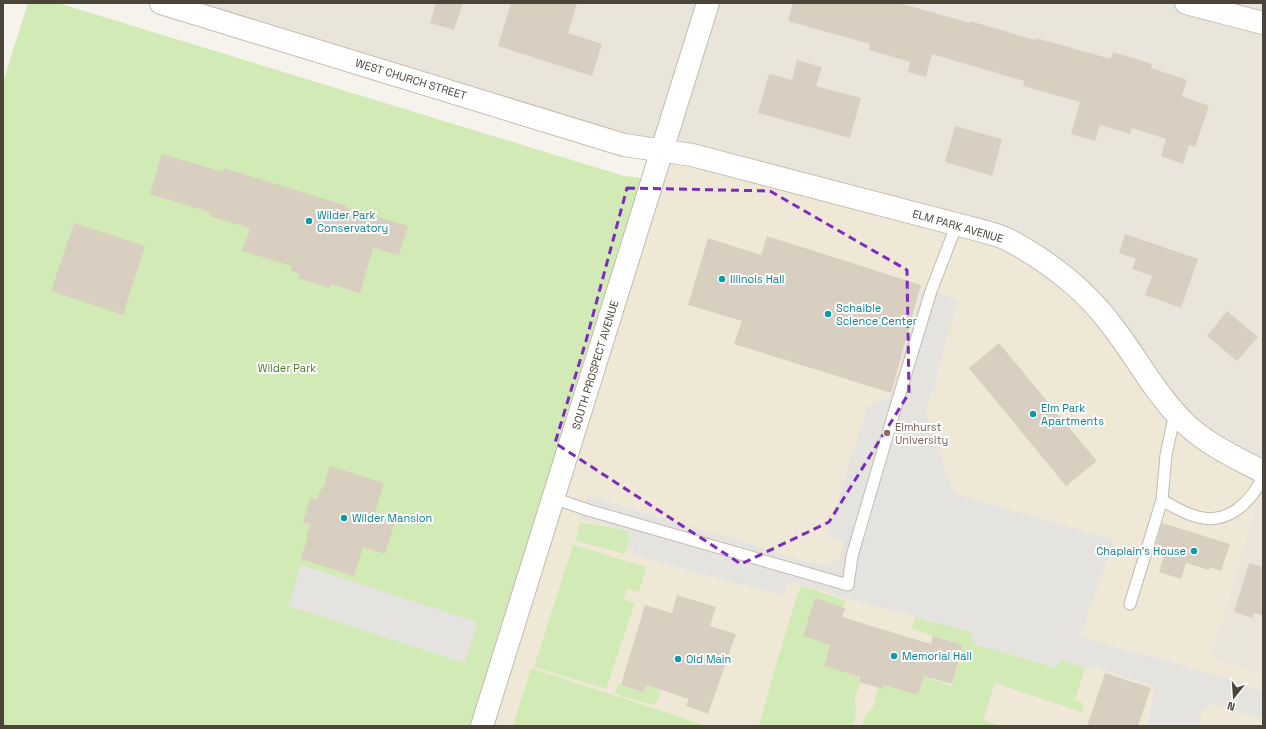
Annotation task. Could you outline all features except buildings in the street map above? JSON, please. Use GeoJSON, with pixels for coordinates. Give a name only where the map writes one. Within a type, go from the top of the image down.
{"type":"FeatureCollection","features":[{"type":"Feature","properties":{"kind":"street","name":"WEST CHURCH STREET"},"geometry":{"type":"LineString","coordinates":[[161,3],[624,145],[662,150]]}},
{"type":"Feature","properties":{"kind":"street","name":"SOUTH PROSPECT AVENUE"},"geometry":{"type":"LineString","coordinates":[[482,726],[708,3]]}},
{"type":"Feature","properties":{"kind":"street"},"geometry":{"type":"LineString","coordinates":[[1186,3],[1263,23]]}},
{"type":"Feature","properties":{"kind":"street","name":"ELM PARK AVENUE"},"geometry":{"type":"LineString","coordinates":[[662,150],[692,154],[957,224],[1007,240],[1036,256],[1081,291],[1114,328],[1154,387],[1175,413],[1189,427],[1207,442],[1263,472]]}},
{"type":"Feature","properties":{"kind":"lane"},"geometry":{"type":"LineString","coordinates":[[553,498],[588,510],[848,585],[852,556],[895,409],[931,291],[957,224]]}},
{"type":"Feature","properties":{"kind":"lane"},"geometry":{"type":"LineString","coordinates":[[1130,604],[1162,500],[1166,455],[1175,413]]}},
{"type":"Feature","properties":{"kind":"lane"},"geometry":{"type":"LineString","coordinates":[[1162,500],[1199,518],[1219,519],[1234,513],[1247,502],[1263,477]]}},
{"type":"Feature","properties":{"kind":"highlighted area"},"geometry":{"type":"Polygon","coordinates":[[[627,188],[770,191],[907,270],[909,393],[829,522],[741,564],[555,443],[586,341],[627,188]]]}},
{"type":"Feature","properties":{"kind":"shaded area"},"geometry":{"type":"Polygon","coordinates":[[[188,3],[1263,3],[1263,472],[661,150],[188,3]]]}},
{"type":"Feature","properties":{"kind":"shaded area","name":"Elmhurst University"},"geometry":{"type":"Polygon","coordinates":[[[661,150],[963,226],[1058,272],[1171,409],[1263,480],[1210,658],[1263,675],[1263,726],[482,726],[661,150]]]}},
{"type":"Feature","properties":{"kind":"shaded area"},"geometry":{"type":"Polygon","coordinates":[[[923,288],[958,300],[926,413],[954,494],[1114,540],[1080,637],[1219,676],[1263,691],[1263,719],[1213,704],[1204,708],[1198,726],[1147,726],[1156,687],[1092,666],[1085,668],[1061,659],[1057,668],[975,644],[971,632],[801,585],[789,582],[783,595],[632,555],[633,549],[627,548],[631,535],[629,531],[605,524],[581,520],[588,496],[806,562],[831,566],[841,554],[844,540],[827,536],[867,407],[890,397],[923,288]]]}},
{"type":"Feature","properties":{"kind":"shaded area"},"geometry":{"type":"Polygon","coordinates":[[[1263,480],[1263,675],[1210,658],[1263,480]]]}},
{"type":"Feature","properties":{"kind":"shaded area"},"geometry":{"type":"Polygon","coordinates":[[[301,565],[478,622],[465,663],[288,606],[301,565]]]}},
{"type":"Feature","properties":{"kind":"green space","name":"Wilder Park"},"geometry":{"type":"Polygon","coordinates":[[[28,3],[58,3],[624,176],[643,178],[471,726],[3,726],[3,82],[28,3]]]}},
{"type":"Feature","properties":{"kind":"green space"},"geometry":{"type":"Polygon","coordinates":[[[580,522],[621,529],[628,532],[630,537],[625,554],[576,541],[580,522]]]}},
{"type":"Feature","properties":{"kind":"green space"},"geometry":{"type":"Polygon","coordinates":[[[573,545],[646,567],[639,592],[627,589],[624,600],[635,603],[606,689],[534,667],[573,545]]]}},
{"type":"Feature","properties":{"kind":"green space"},"geometry":{"type":"Polygon","coordinates":[[[801,585],[846,601],[843,608],[815,600],[803,636],[830,645],[824,666],[858,676],[860,682],[855,698],[856,714],[853,726],[759,726],[784,637],[801,585]]]}},
{"type":"Feature","properties":{"kind":"green space"},"geometry":{"type":"Polygon","coordinates":[[[915,617],[971,632],[975,644],[1056,668],[1061,659],[1085,668],[1075,700],[1084,704],[1082,712],[995,683],[983,720],[1001,726],[862,726],[865,716],[873,707],[878,688],[880,689],[884,685],[918,695],[924,676],[952,686],[963,645],[912,629],[915,617]]]}},
{"type":"Feature","properties":{"kind":"green space"},"geometry":{"type":"Polygon","coordinates":[[[531,668],[707,726],[513,726],[531,668]]]}},
{"type":"Feature","properties":{"kind":"green space"},"geometry":{"type":"Polygon","coordinates":[[[618,683],[643,692],[646,685],[660,690],[660,694],[653,705],[615,693],[618,683]]]}},
{"type":"Feature","properties":{"kind":"place","name":"Wilder Park Conservatory"},"geometry":{"type":"Point","coordinates":[309,221]}},
{"type":"Feature","properties":{"kind":"place","name":"Illinois Hall"},"geometry":{"type":"Point","coordinates":[722,279]}},
{"type":"Feature","properties":{"kind":"place","name":"Schaible Science Center"},"geometry":{"type":"Point","coordinates":[828,314]}},
{"type":"Feature","properties":{"kind":"place","name":"Elm Park Apartments"},"geometry":{"type":"Point","coordinates":[1033,414]}},
{"type":"Feature","properties":{"kind":"place","name":"Elmhurst University"},"geometry":{"type":"Point","coordinates":[887,433]}},
{"type":"Feature","properties":{"kind":"place","name":"Wilder Mansion"},"geometry":{"type":"Point","coordinates":[344,518]}},
{"type":"Feature","properties":{"kind":"place","name":"Chaplain's House"},"geometry":{"type":"Point","coordinates":[1194,551]}},
{"type":"Feature","properties":{"kind":"place","name":"Memorial Hall"},"geometry":{"type":"Point","coordinates":[894,656]}},
{"type":"Feature","properties":{"kind":"place","name":"Old Main"},"geometry":{"type":"Point","coordinates":[678,659]}}]}
